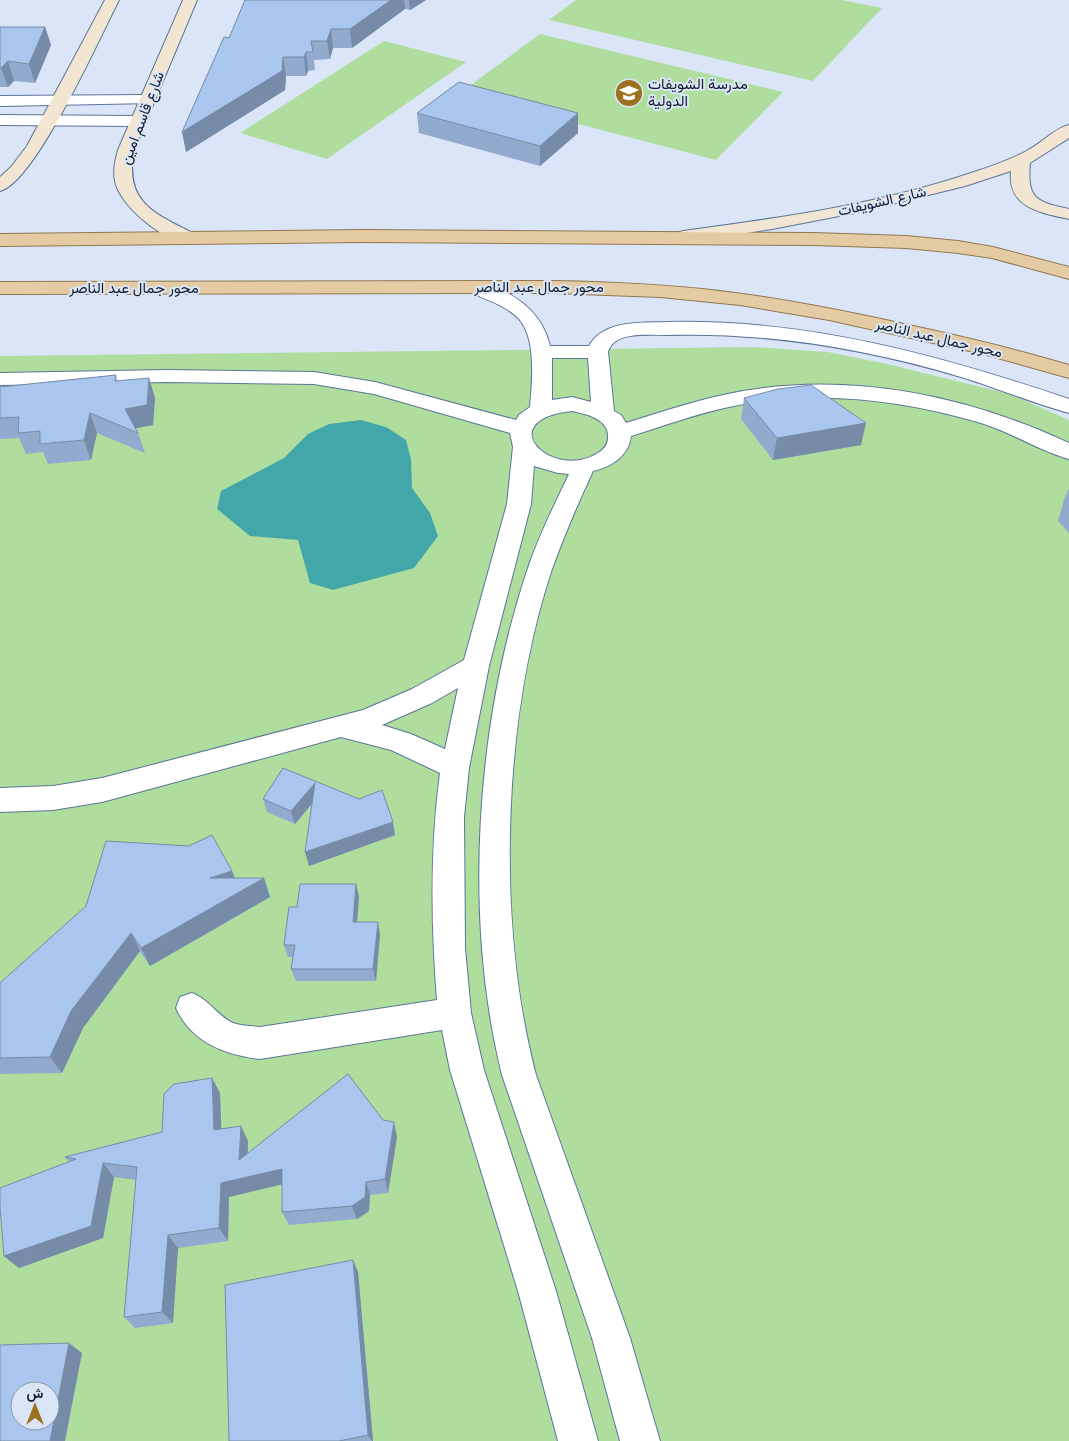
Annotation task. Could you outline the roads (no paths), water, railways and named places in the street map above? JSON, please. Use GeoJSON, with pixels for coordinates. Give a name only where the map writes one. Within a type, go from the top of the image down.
{"type":"FeatureCollection","features":[{"type":"Feature","properties":{"kind":"main road"},"geometry":{"type":"LineString","coordinates":[[0,186],[28,158],[112,0]]}},
{"type":"Feature","properties":{"kind":"main road","name":"شارع قاسم امين"},"geometry":{"type":"LineString","coordinates":[[188,238],[151,218],[131,200],[122,180],[123,160],[190,0]]}},
{"type":"Feature","properties":{"kind":"main road","name":"شارع الشويفات"},"geometry":{"type":"LineString","coordinates":[[683,237],[798,219],[889,200],[965,181],[1021,161],[1069,130]]}},
{"type":"Feature","properties":{"kind":"main road"},"geometry":{"type":"LineString","coordinates":[[1021,161],[1019,184],[1027,198],[1037,206],[1069,214]]}},
{"type":"Feature","properties":{"kind":"main road"},"geometry":{"type":"LineString","coordinates":[[0,240],[363,236],[814,239],[922,243],[993,253],[1069,273]]}},
{"type":"Feature","properties":{"kind":"main road","name":"محور جمال عبد الناصر"},"geometry":{"type":"LineString","coordinates":[[0,288],[474,287],[610,288],[688,293],[766,303],[854,318],[1028,359],[1069,372]]}},
{"type":"Feature","properties":{"kind":"street"},"geometry":{"type":"LineString","coordinates":[[0,101],[147,100]]}},
{"type":"Feature","properties":{"kind":"street"},"geometry":{"type":"LineString","coordinates":[[0,120],[138,121]]}},
{"type":"Feature","properties":{"kind":"street"},"geometry":{"type":"LineString","coordinates":[[474,287],[512,305],[526,316],[533,327],[541,352],[541,410]]}},
{"type":"Feature","properties":{"kind":"street"},"geometry":{"type":"LineString","coordinates":[[603,412],[598,352],[600,343],[608,336],[630,330],[703,327],[800,334],[834,340],[912,358],[1069,406]]}},
{"type":"Feature","properties":{"kind":"street"},"geometry":{"type":"LineString","coordinates":[[541,352],[598,352]]}},
{"type":"Feature","properties":{"kind":"street"},"geometry":{"type":"LineString","coordinates":[[0,379],[167,376],[314,378],[392,393],[523,439],[535,458],[566,468],[584,467],[603,460],[617,450],[621,441],[621,432],[618,424],[603,412],[588,406],[572,404],[541,410],[525,422],[523,439],[519,504],[476,666],[454,768],[449,816],[449,948],[455,1014],[467,1070],[537,1292],[578,1441]]}},
{"type":"Feature","properties":{"kind":"street"},"geometry":{"type":"LineString","coordinates":[[621,432],[744,397],[782,392],[822,391],[899,397],[946,406],[988,418],[1069,452]]}},
{"type":"Feature","properties":{"kind":"street"},"geometry":{"type":"LineString","coordinates":[[584,467],[562,509],[533,586],[512,668],[497,780],[495,865],[497,932],[501,986],[509,1041],[519,1075],[611,1338],[640,1441]]}},
{"type":"Feature","properties":{"kind":"street"},"geometry":{"type":"LineString","coordinates":[[0,800],[53,798],[102,790],[339,727],[396,709],[476,666]]}},
{"type":"Feature","properties":{"kind":"street"},"geometry":{"type":"LineString","coordinates":[[339,727],[364,731],[412,745],[454,768]]}},
{"type":"Feature","properties":{"kind":"street"},"geometry":{"type":"LineString","coordinates":[[192,1008],[204,1023],[220,1034],[240,1041],[260,1042],[455,1014]]}},
{"type":"Feature","properties":{"kind":"place","name":"مدرسة الشويفات الدولية"},"geometry":{"type":"Point","coordinates":[629,93]}}]}
